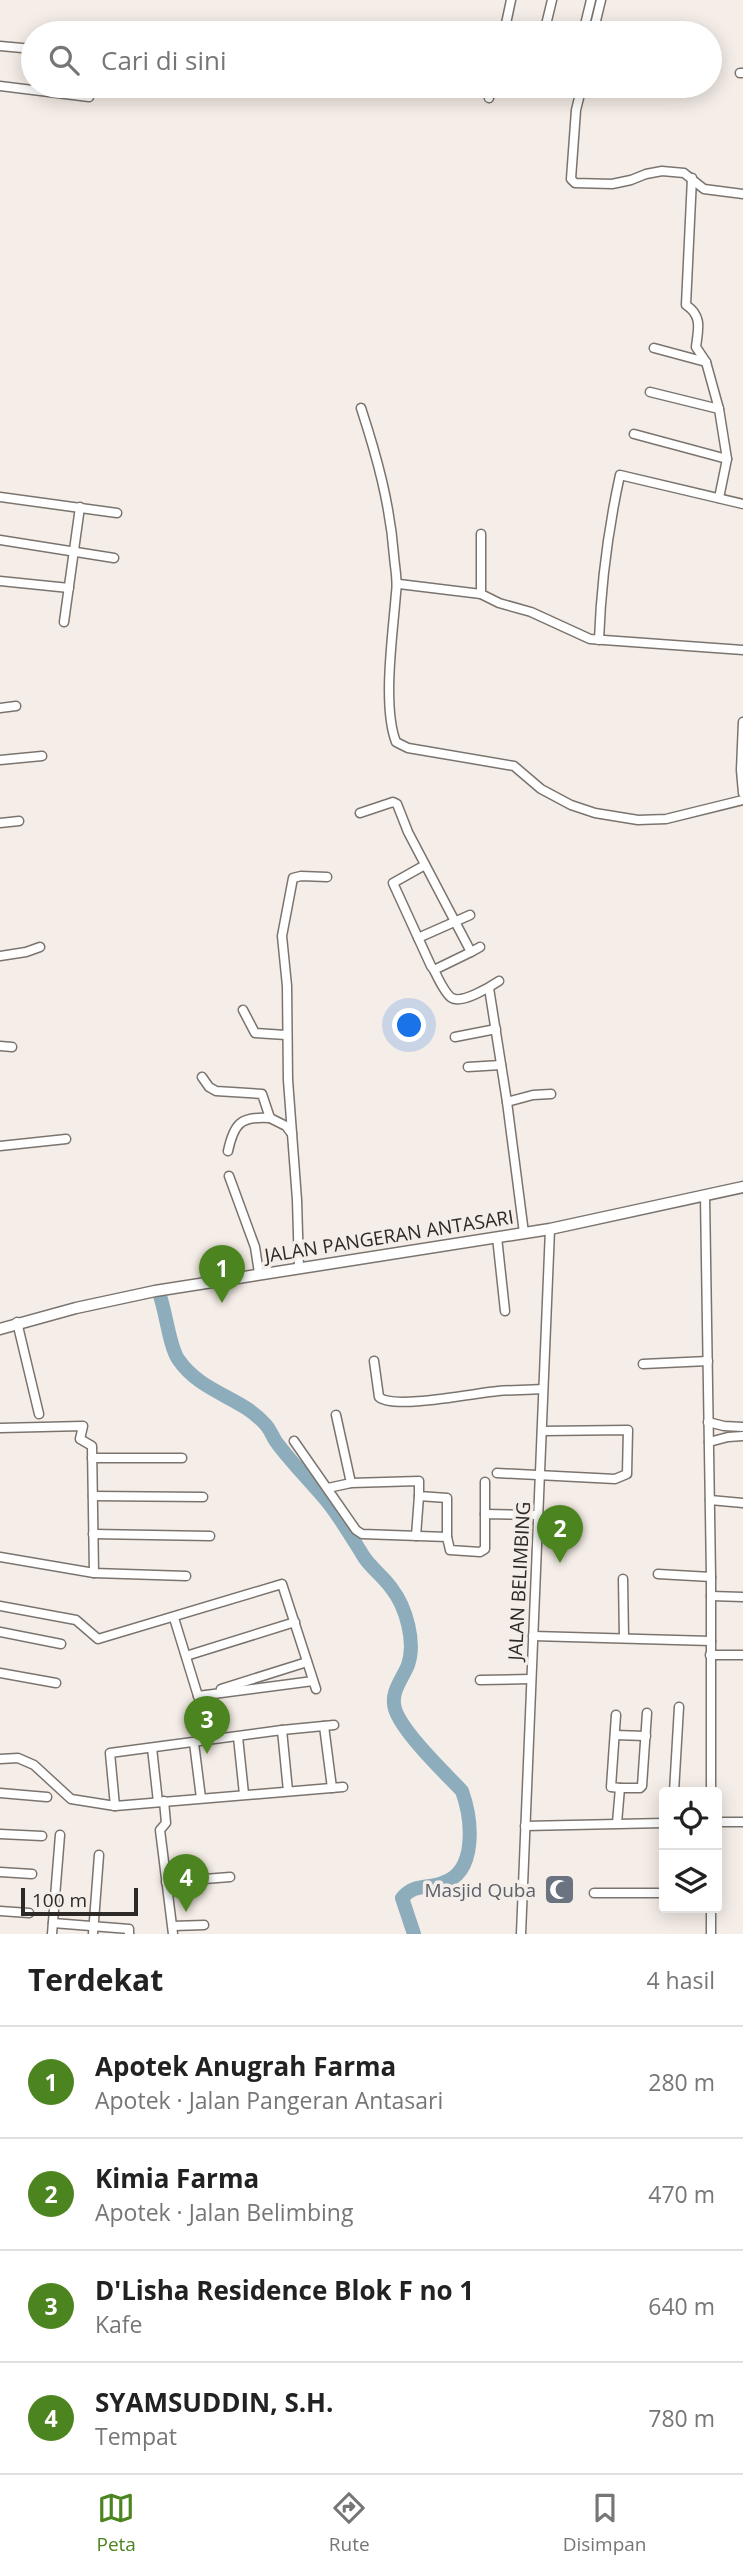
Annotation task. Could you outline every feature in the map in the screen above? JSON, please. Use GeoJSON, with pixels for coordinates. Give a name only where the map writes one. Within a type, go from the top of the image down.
{"type":"FeatureCollection","features":[{"type":"Feature","properties":{"kind":"street"},"geometry":{"type":"LineString","coordinates":[[507,21],[511,0]]}},
{"type":"Feature","properties":{"kind":"street"},"geometry":{"type":"LineString","coordinates":[[547,21],[551,0]]}},
{"type":"Feature","properties":{"kind":"street"},"geometry":{"type":"LineString","coordinates":[[586,21],[591,0]]}},
{"type":"Feature","properties":{"kind":"street"},"geometry":{"type":"LineString","coordinates":[[596,21],[601,0]]}},
{"type":"Feature","properties":{"kind":"street"},"geometry":{"type":"LineString","coordinates":[[0,46],[21,48]]}},
{"type":"Feature","properties":{"kind":"street"},"geometry":{"type":"LineString","coordinates":[[0,86],[21,89]]}},
{"type":"Feature","properties":{"kind":"street"},"geometry":{"type":"LineString","coordinates":[[579,98],[576,110],[573,181],[578,184],[612,184],[662,171],[684,173],[704,189],[743,194]]}},
{"type":"Feature","properties":{"kind":"street"},"geometry":{"type":"LineString","coordinates":[[692,178],[686,305],[695,311],[699,324],[696,347],[706,362],[719,409],[727,458],[719,498]]}},
{"type":"Feature","properties":{"kind":"street"},"geometry":{"type":"LineString","coordinates":[[654,348],[706,362]]}},
{"type":"Feature","properties":{"kind":"street"},"geometry":{"type":"LineString","coordinates":[[650,392],[719,409]]}},
{"type":"Feature","properties":{"kind":"street"},"geometry":{"type":"LineString","coordinates":[[361,408],[379,463],[387,500],[398,584],[390,706],[391,726],[398,744],[514,766],[541,789],[571,805],[595,813],[638,820],[666,819],[743,800]]}},
{"type":"Feature","properties":{"kind":"street"},"geometry":{"type":"LineString","coordinates":[[634,434],[727,458]]}},
{"type":"Feature","properties":{"kind":"street"},"geometry":{"type":"LineString","coordinates":[[599,640],[607,540],[620,475],[743,504]]}},
{"type":"Feature","properties":{"kind":"street"},"geometry":{"type":"LineString","coordinates":[[0,497],[117,513]]}},
{"type":"Feature","properties":{"kind":"street"},"geometry":{"type":"LineString","coordinates":[[64,622],[80,507]]}},
{"type":"Feature","properties":{"kind":"street"},"geometry":{"type":"LineString","coordinates":[[481,534],[481,594]]}},
{"type":"Feature","properties":{"kind":"street"},"geometry":{"type":"LineString","coordinates":[[0,540],[114,558]]}},
{"type":"Feature","properties":{"kind":"street"},"geometry":{"type":"LineString","coordinates":[[0,581],[69,588]]}},
{"type":"Feature","properties":{"kind":"street"},"geometry":{"type":"LineString","coordinates":[[398,584],[481,594],[499,603],[531,612],[585,637],[599,640],[743,650]]}},
{"type":"Feature","properties":{"kind":"street"},"geometry":{"type":"LineString","coordinates":[[0,709],[16,706]]}},
{"type":"Feature","properties":{"kind":"street"},"geometry":{"type":"LineString","coordinates":[[743,722],[743,793]]}},
{"type":"Feature","properties":{"kind":"street"},"geometry":{"type":"LineString","coordinates":[[0,760],[42,756]]}},
{"type":"Feature","properties":{"kind":"street"},"geometry":{"type":"LineString","coordinates":[[360,813],[395,802],[471,952]]}},
{"type":"Feature","properties":{"kind":"street"},"geometry":{"type":"LineString","coordinates":[[0,824],[19,821]]}},
{"type":"Feature","properties":{"kind":"street"},"geometry":{"type":"LineString","coordinates":[[425,865],[393,883],[434,970],[452,998],[463,999],[499,981]]}},
{"type":"Feature","properties":{"kind":"street"},"geometry":{"type":"LineString","coordinates":[[299,1268],[286,1035],[287,986],[282,936],[292,880],[301,876],[327,877]]}},
{"type":"Feature","properties":{"kind":"street"},"geometry":{"type":"LineString","coordinates":[[418,937],[470,915]]}},
{"type":"Feature","properties":{"kind":"street"},"geometry":{"type":"LineString","coordinates":[[0,956],[40,947]]}},
{"type":"Feature","properties":{"kind":"street"},"geometry":{"type":"LineString","coordinates":[[434,970],[480,947]]}},
{"type":"Feature","properties":{"kind":"street"},"geometry":{"type":"LineString","coordinates":[[489,988],[524,1233]]}},
{"type":"Feature","properties":{"kind":"street"},"geometry":{"type":"LineString","coordinates":[[243,1010],[255,1033],[286,1035]]}},
{"type":"Feature","properties":{"kind":"street"},"geometry":{"type":"LineString","coordinates":[[456,1037],[496,1029]]}},
{"type":"Feature","properties":{"kind":"street"},"geometry":{"type":"LineString","coordinates":[[0,1046],[12,1047]]}},
{"type":"Feature","properties":{"kind":"street"},"geometry":{"type":"LineString","coordinates":[[468,1067],[501,1065]]}},
{"type":"Feature","properties":{"kind":"street"},"geometry":{"type":"LineString","coordinates":[[202,1077],[215,1091],[262,1094],[270,1118]]}},
{"type":"Feature","properties":{"kind":"street"},"geometry":{"type":"LineString","coordinates":[[507,1102],[551,1094]]}},
{"type":"Feature","properties":{"kind":"street"},"geometry":{"type":"LineString","coordinates":[[228,1151],[238,1124],[257,1117],[270,1118],[286,1126],[292,1134]]}},
{"type":"Feature","properties":{"kind":"street"},"geometry":{"type":"LineString","coordinates":[[0,1146],[66,1139]]}},
{"type":"Feature","properties":{"kind":"street"},"geometry":{"type":"LineString","coordinates":[[229,1176],[255,1247],[259,1273]]}},
{"type":"Feature","properties":{"kind":"street","name":"JALAN PANGERAN ANTASARI"},"geometry":{"type":"LineString","coordinates":[[0,1329],[18,1322],[155,1292],[259,1273],[550,1229],[743,1187]]}},
{"type":"Feature","properties":{"kind":"street"},"geometry":{"type":"LineString","coordinates":[[705,1196],[711,1577],[711,1787]]}},
{"type":"Feature","properties":{"kind":"street","name":"JALAN BELIMBING"},"geometry":{"type":"LineString","coordinates":[[521,1934],[550,1229]]}},
{"type":"Feature","properties":{"kind":"street"},"geometry":{"type":"LineString","coordinates":[[497,1237],[505,1311]]}},
{"type":"Feature","properties":{"kind":"street"},"geometry":{"type":"LineString","coordinates":[[18,1322],[39,1414]]}},
{"type":"Feature","properties":{"kind":"street"},"geometry":{"type":"LineString","coordinates":[[374,1361],[379,1397],[387,1402],[542,1389]]}},
{"type":"Feature","properties":{"kind":"street"},"geometry":{"type":"LineString","coordinates":[[643,1364],[708,1362]]}},
{"type":"Feature","properties":{"kind":"street"},"geometry":{"type":"LineString","coordinates":[[337,1415],[351,1483]]}},
{"type":"Feature","properties":{"kind":"street"},"geometry":{"type":"LineString","coordinates":[[708,1422],[743,1427]]}},
{"type":"Feature","properties":{"kind":"street"},"geometry":{"type":"LineString","coordinates":[[0,1428],[83,1426],[80,1438],[92,1446],[94,1573]]}},
{"type":"Feature","properties":{"kind":"street"},"geometry":{"type":"LineString","coordinates":[[496,1473],[615,1479],[627,1472],[629,1432],[626,1429],[542,1431]]}},
{"type":"Feature","properties":{"kind":"street"},"geometry":{"type":"LineString","coordinates":[[709,1442],[743,1436]]}},
{"type":"Feature","properties":{"kind":"street"},"geometry":{"type":"LineString","coordinates":[[294,1441],[360,1533],[447,1537]]}},
{"type":"Feature","properties":{"kind":"street"},"geometry":{"type":"LineString","coordinates":[[92,1458],[182,1458]]}},
{"type":"Feature","properties":{"kind":"street"},"geometry":{"type":"LineString","coordinates":[[328,1488],[351,1483],[417,1480],[420,1483],[416,1536]]}},
{"type":"Feature","properties":{"kind":"street"},"geometry":{"type":"LineString","coordinates":[[419,1496],[447,1494],[447,1537],[450,1550],[483,1551],[485,1482]]}},
{"type":"Feature","properties":{"kind":"street"},"geometry":{"type":"LineString","coordinates":[[93,1496],[203,1497]]}},
{"type":"Feature","properties":{"kind":"street"},"geometry":{"type":"LineString","coordinates":[[710,1500],[743,1503]]}},
{"type":"Feature","properties":{"kind":"street"},"geometry":{"type":"LineString","coordinates":[[485,1514],[538,1515]]}},
{"type":"Feature","properties":{"kind":"street"},"geometry":{"type":"LineString","coordinates":[[93,1534],[210,1536]]}},
{"type":"Feature","properties":{"kind":"street"},"geometry":{"type":"LineString","coordinates":[[0,1557],[94,1573],[186,1576]]}},
{"type":"Feature","properties":{"kind":"street"},"geometry":{"type":"LineString","coordinates":[[657,1574],[711,1577]]}},
{"type":"Feature","properties":{"kind":"street"},"geometry":{"type":"LineString","coordinates":[[623,1579],[624,1638]]}},
{"type":"Feature","properties":{"kind":"street"},"geometry":{"type":"LineString","coordinates":[[0,1606],[76,1620],[98,1639],[282,1584],[314,1685],[198,1696]]}},
{"type":"Feature","properties":{"kind":"street"},"geometry":{"type":"LineString","coordinates":[[711,1596],[743,1597]]}},
{"type":"Feature","properties":{"kind":"street"},"geometry":{"type":"LineString","coordinates":[[174,1618],[198,1696]]}},
{"type":"Feature","properties":{"kind":"street"},"geometry":{"type":"LineString","coordinates":[[186,1656],[295,1622]]}},
{"type":"Feature","properties":{"kind":"street"},"geometry":{"type":"LineString","coordinates":[[0,1632],[61,1644]]}},
{"type":"Feature","properties":{"kind":"street"},"geometry":{"type":"LineString","coordinates":[[533,1636],[711,1641]]}},
{"type":"Feature","properties":{"kind":"street"},"geometry":{"type":"LineString","coordinates":[[710,1655],[743,1656]]}},
{"type":"Feature","properties":{"kind":"street"},"geometry":{"type":"LineString","coordinates":[[198,1696],[307,1662]]}},
{"type":"Feature","properties":{"kind":"street"},"geometry":{"type":"LineString","coordinates":[[0,1673],[56,1683]]}},
{"type":"Feature","properties":{"kind":"street"},"geometry":{"type":"LineString","coordinates":[[480,1680],[530,1679]]}},
{"type":"Feature","properties":{"kind":"street"},"geometry":{"type":"LineString","coordinates":[[674,1787],[679,1707]]}},
{"type":"Feature","properties":{"kind":"street"},"geometry":{"type":"LineString","coordinates":[[616,1715],[611,1787],[642,1787],[647,1713]]}},
{"type":"Feature","properties":{"kind":"street"},"geometry":{"type":"LineString","coordinates":[[115,1806],[110,1754],[329,1725],[332,1788]]}},
{"type":"Feature","properties":{"kind":"street"},"geometry":{"type":"LineString","coordinates":[[282,1730],[288,1791]]}},
{"type":"Feature","properties":{"kind":"street"},"geometry":{"type":"LineString","coordinates":[[615,1735],[646,1736]]}},
{"type":"Feature","properties":{"kind":"street"},"geometry":{"type":"LineString","coordinates":[[238,1737],[244,1794]]}},
{"type":"Feature","properties":{"kind":"street"},"geometry":{"type":"LineString","coordinates":[[194,1743],[201,1798]]}},
{"type":"Feature","properties":{"kind":"street"},"geometry":{"type":"LineString","coordinates":[[152,1748],[166,1824],[160,1830],[173,1930],[204,1925]]}},
{"type":"Feature","properties":{"kind":"street"},"geometry":{"type":"LineString","coordinates":[[0,1759],[18,1758],[34,1765],[71,1798],[115,1806],[343,1787]]}},
{"type":"Feature","properties":{"kind":"street"},"geometry":{"type":"LineString","coordinates":[[617,1824],[620,1788]]}},
{"type":"Feature","properties":{"kind":"street"},"geometry":{"type":"LineString","coordinates":[[0,1793],[47,1797]]}},
{"type":"Feature","properties":{"kind":"street"},"geometry":{"type":"LineString","coordinates":[[722,1822],[743,1822]]}},
{"type":"Feature","properties":{"kind":"street"},"geometry":{"type":"LineString","coordinates":[[524,1826],[659,1823]]}},
{"type":"Feature","properties":{"kind":"street"},"geometry":{"type":"LineString","coordinates":[[0,1834],[42,1836]]}},
{"type":"Feature","properties":{"kind":"street"},"geometry":{"type":"LineString","coordinates":[[52,1934],[60,1835]]}},
{"type":"Feature","properties":{"kind":"street"},"geometry":{"type":"LineString","coordinates":[[93,1930],[99,1854]]}},
{"type":"Feature","properties":{"kind":"street"},"geometry":{"type":"LineString","coordinates":[[0,1872],[33,1874]]}},
{"type":"Feature","properties":{"kind":"street"},"geometry":{"type":"LineString","coordinates":[[166,1882],[230,1877]]}},
{"type":"Feature","properties":{"kind":"street"},"geometry":{"type":"LineString","coordinates":[[594,1893],[659,1893]]}},
{"type":"Feature","properties":{"kind":"street"},"geometry":{"type":"LineString","coordinates":[[0,1911],[29,1913]]}},
{"type":"Feature","properties":{"kind":"street"},"geometry":{"type":"LineString","coordinates":[[711,1913],[711,1934]]}},
{"type":"Feature","properties":{"kind":"street"},"geometry":{"type":"LineString","coordinates":[[53,1923],[93,1930],[130,1929],[129,1934]]}},
{"type":"Feature","properties":{"kind":"waterway"},"geometry":{"type":"LineString","coordinates":[[159,1293],[178,1359],[198,1380],[245,1407],[266,1425],[283,1450],[331,1507],[364,1557],[389,1585],[402,1605],[411,1646],[408,1665],[395,1692],[395,1709],[406,1729],[462,1791],[470,1830],[467,1857],[454,1877],[442,1883],[415,1889],[402,1898],[414,1934]]}},
{"type":"Feature","properties":{"kind":"place","name":"Apotek Anugrah Farma"},"geometry":{"type":"Point","coordinates":[222,1303]}},
{"type":"Feature","properties":{"kind":"place","name":"Kimia Farma"},"geometry":{"type":"Point","coordinates":[560,1563]}},
{"type":"Feature","properties":{"kind":"place","name":"D'Lisha Residence Blok F no 1"},"geometry":{"type":"Point","coordinates":[207,1754]}},
{"type":"Feature","properties":{"kind":"place","name":"Masjid Quba"},"geometry":{"type":"Point","coordinates":[559,1890]}},
{"type":"Feature","properties":{"kind":"place","name":"SYAMSUDDIN, S.H."},"geometry":{"type":"Point","coordinates":[186,1912]}}]}
